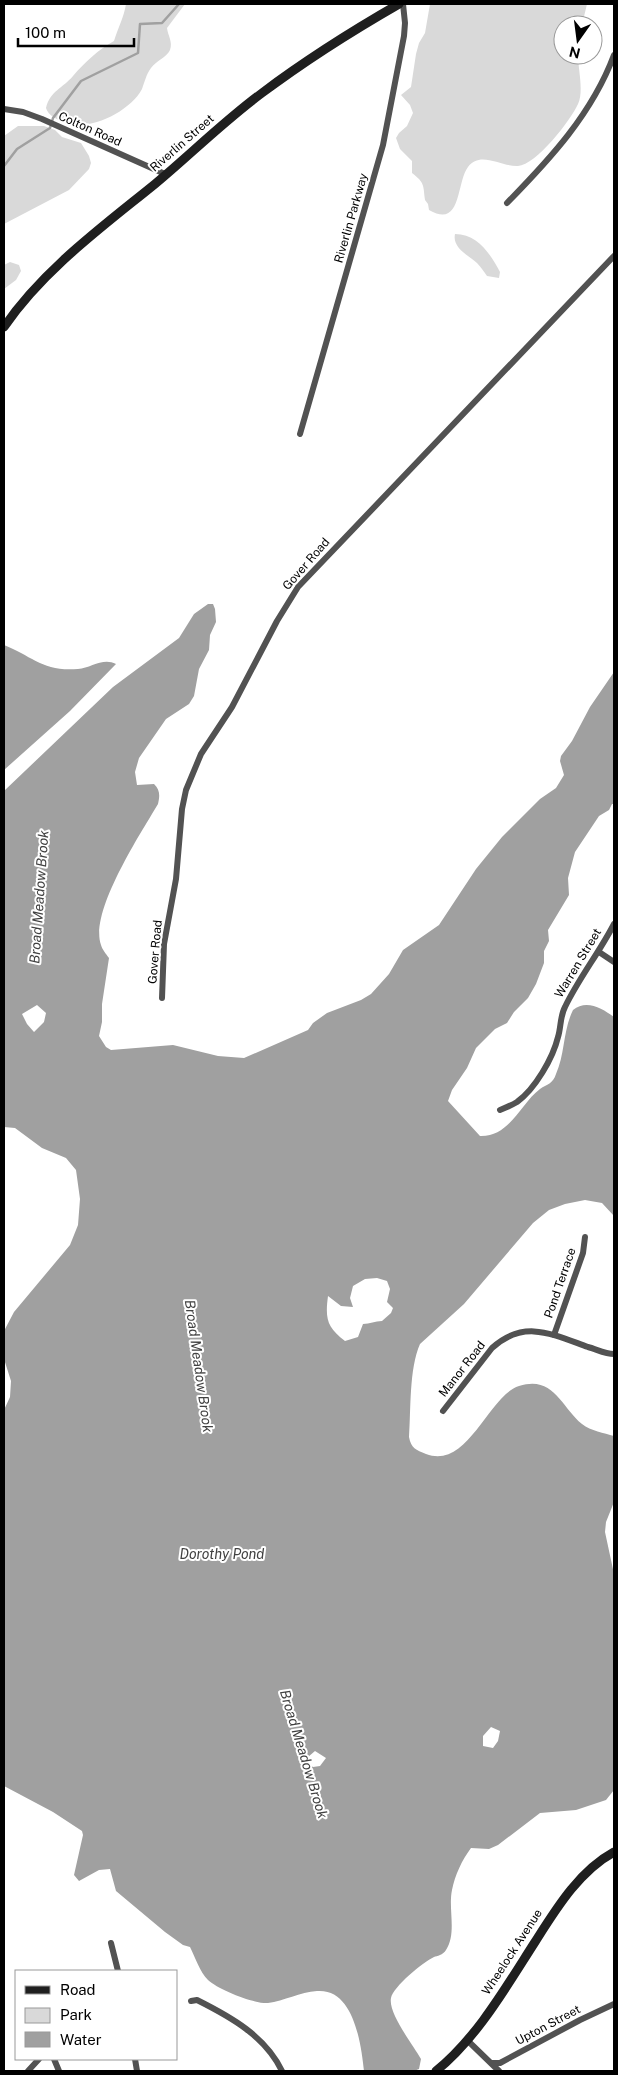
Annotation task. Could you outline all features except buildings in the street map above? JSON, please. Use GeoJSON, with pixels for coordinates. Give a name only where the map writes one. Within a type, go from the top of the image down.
{"type":"FeatureCollection","features":[{"type":"Feature","properties":{"kind":"street","name":"Riverlin Street"},"geometry":{"type":"LineString","coordinates":[[4,327],[47,276],[86,240],[215,130],[261,93],[334,42],[401,4]]}},
{"type":"Feature","properties":{"kind":"street","name":"Riverlin Parkway"},"geometry":{"type":"LineString","coordinates":[[300,434],[383,145],[404,36],[405,23],[401,4]]}},
{"type":"Feature","properties":{"kind":"street"},"geometry":{"type":"LineString","coordinates":[[507,203],[539,170],[576,126],[597,94],[614,55]]}},
{"type":"Feature","properties":{"kind":"street","name":"Colton Road"},"geometry":{"type":"LineString","coordinates":[[4,109],[23,112],[42,119],[165,174]]}},
{"type":"Feature","properties":{"kind":"street","name":"Gover Road"},"geometry":{"type":"LineString","coordinates":[[162,998],[164,944],[176,879],[182,809],[186,790],[201,754],[232,708],[277,620],[298,587],[614,256]]}},
{"type":"Feature","properties":{"kind":"street","name":"Warren Street"},"geometry":{"type":"LineString","coordinates":[[500,1110],[517,1102],[548,1063],[558,1038],[563,1010],[614,924]]}},
{"type":"Feature","properties":{"kind":"street"},"geometry":{"type":"LineString","coordinates":[[599,952],[614,962]]}},
{"type":"Feature","properties":{"kind":"street","name":"Pond Terrace"},"geometry":{"type":"LineString","coordinates":[[554,1335],[583,1253],[585,1237]]}},
{"type":"Feature","properties":{"kind":"street","name":"Manor Road"},"geometry":{"type":"LineString","coordinates":[[443,1411],[478,1363],[500,1340],[508,1335],[537,1331],[614,1354]]}},
{"type":"Feature","properties":{"kind":"street","name":"Wheelock Avenue"},"geometry":{"type":"LineString","coordinates":[[436,2071],[467,2040],[558,1908],[591,1868],[614,1852]]}},
{"type":"Feature","properties":{"kind":"street"},"geometry":{"type":"LineString","coordinates":[[110,1943],[118,1970]]}},
{"type":"Feature","properties":{"kind":"street"},"geometry":{"type":"LineString","coordinates":[[191,2000],[197,2000],[246,2029],[266,2046],[282,2071]]}},
{"type":"Feature","properties":{"kind":"street","name":"Upton Street"},"geometry":{"type":"LineString","coordinates":[[492,2063],[500,2062],[614,2004]]}},
{"type":"Feature","properties":{"kind":"street"},"geometry":{"type":"LineString","coordinates":[[467,2040],[499,2071]]}},
{"type":"Feature","properties":{"kind":"street"},"geometry":{"type":"LineString","coordinates":[[28,2071],[38,2060]]}},
{"type":"Feature","properties":{"kind":"green space"},"geometry":{"type":"Polygon","coordinates":[[[126,4],[185,4],[167,28],[171,44],[169,52],[151,68],[142,89],[136,97],[118,112],[107,118],[84,125],[73,125],[55,118],[46,108],[50,98],[92,57],[114,41],[126,4]]]}},
{"type":"Feature","properties":{"kind":"green space"},"geometry":{"type":"Polygon","coordinates":[[[430,4],[587,4],[584,15],[553,15],[553,65],[579,65],[580,99],[568,120],[552,141],[525,164],[512,166],[485,159],[473,162],[464,174],[453,209],[447,214],[440,214],[429,210],[425,200],[423,185],[412,173],[412,161],[400,149],[396,138],[407,126],[413,113],[410,105],[401,95],[411,87],[416,54],[419,43],[425,33],[430,4]]]}},
{"type":"Feature","properties":{"kind":"green space"},"geometry":{"type":"Polygon","coordinates":[[[18,126],[44,126],[55,130],[62,137],[81,143],[91,163],[89,169],[69,190],[4,224],[4,136],[18,126]]]}},
{"type":"Feature","properties":{"kind":"green space"},"geometry":{"type":"Polygon","coordinates":[[[455,234],[470,238],[483,247],[500,272],[499,278],[487,276],[477,263],[458,247],[455,234]]]}},
{"type":"Feature","properties":{"kind":"green space"},"geometry":{"type":"Polygon","coordinates":[[[10,262],[19,265],[21,271],[16,280],[4,289],[4,265],[10,262]]]}},
{"type":"Feature","properties":{"kind":"water","name":"Dorothy Pond"},"geometry":{"type":"Polygon","coordinates":[[[208,604],[213,604],[216,622],[210,635],[209,650],[199,669],[194,696],[189,704],[166,719],[139,758],[135,772],[137,785],[154,784],[159,793],[158,804],[129,853],[102,913],[99,931],[101,945],[109,958],[99,1036],[106,1047],[111,1050],[173,1045],[218,1056],[244,1058],[308,1030],[313,1023],[327,1013],[361,1000],[371,994],[389,974],[403,950],[439,925],[476,869],[502,837],[540,799],[556,788],[564,775],[560,761],[561,756],[572,741],[590,707],[614,672],[614,804],[612,804],[609,810],[599,816],[575,852],[568,878],[569,895],[548,930],[549,941],[544,951],[544,963],[536,984],[528,998],[514,1012],[507,1023],[495,1029],[476,1048],[467,1068],[452,1090],[448,1101],[480,1136],[490,1135],[499,1131],[507,1126],[533,1095],[555,1077],[567,1026],[573,1010],[583,1005],[589,1005],[599,1008],[614,1017],[614,1216],[602,1203],[585,1200],[549,1210],[533,1223],[464,1304],[420,1344],[416,1354],[412,1377],[409,1437],[414,1448],[426,1454],[441,1456],[454,1452],[477,1430],[497,1403],[508,1392],[519,1386],[531,1384],[541,1385],[549,1389],[582,1424],[614,1436],[614,1502],[606,1522],[605,1532],[614,1574],[614,1790],[606,1800],[576,1810],[540,1813],[498,1845],[489,1849],[471,1848],[459,1868],[453,1884],[451,1897],[452,1929],[446,1950],[409,1975],[393,1993],[391,1998],[393,2012],[421,2059],[419,2069],[414,2071],[364,2071],[358,2033],[353,2020],[340,1998],[330,1992],[317,1991],[274,2002],[262,2003],[237,1996],[213,1984],[203,1973],[190,1947],[183,1945],[165,1932],[116,1891],[110,1869],[99,1870],[79,1881],[74,1875],[83,1835],[82,1831],[53,1812],[4,1786],[4,1410],[10,1397],[11,1381],[4,1359],[4,1331],[14,1312],[70,1245],[78,1225],[80,1199],[76,1170],[66,1158],[42,1148],[15,1128],[4,1127],[4,791],[113,687],[179,638],[194,614],[208,604]],[[37,1005],[22,1014],[34,1032],[44,1022],[46,1013],[37,1005]],[[377,1278],[365,1279],[353,1286],[350,1298],[353,1307],[341,1306],[328,1296],[327,1317],[334,1331],[345,1341],[358,1337],[363,1324],[382,1321],[391,1313],[393,1308],[387,1302],[390,1289],[387,1281],[377,1278]],[[491,1727],[483,1736],[483,1746],[493,1748],[498,1741],[500,1731],[491,1727]],[[315,1751],[308,1757],[309,1764],[313,1767],[320,1766],[326,1758],[315,1751]]]}},
{"type":"Feature","properties":{"kind":"water"},"geometry":{"type":"Polygon","coordinates":[[[4,645],[47,666],[56,668],[78,669],[102,662],[116,664],[70,711],[4,770],[4,645]]]}},
{"type":"Feature","properties":{"kind":"waterway"},"geometry":{"type":"LineString","coordinates":[[4,166],[17,149],[50,128],[53,118],[81,81],[138,53],[140,24],[162,23],[179,4]]}},
{"type":"Feature","properties":{"kind":"water label","name":"Broad Meadow Brook"},"geometry":{"type":"Point","coordinates":[39,897]}},
{"type":"Feature","properties":{"kind":"water label","name":"Broad Meadow Brook"},"geometry":{"type":"Point","coordinates":[199,1366]}},
{"type":"Feature","properties":{"kind":"water label","name":"Broad Meadow Brook"},"geometry":{"type":"Point","coordinates":[304,1754]}}]}
